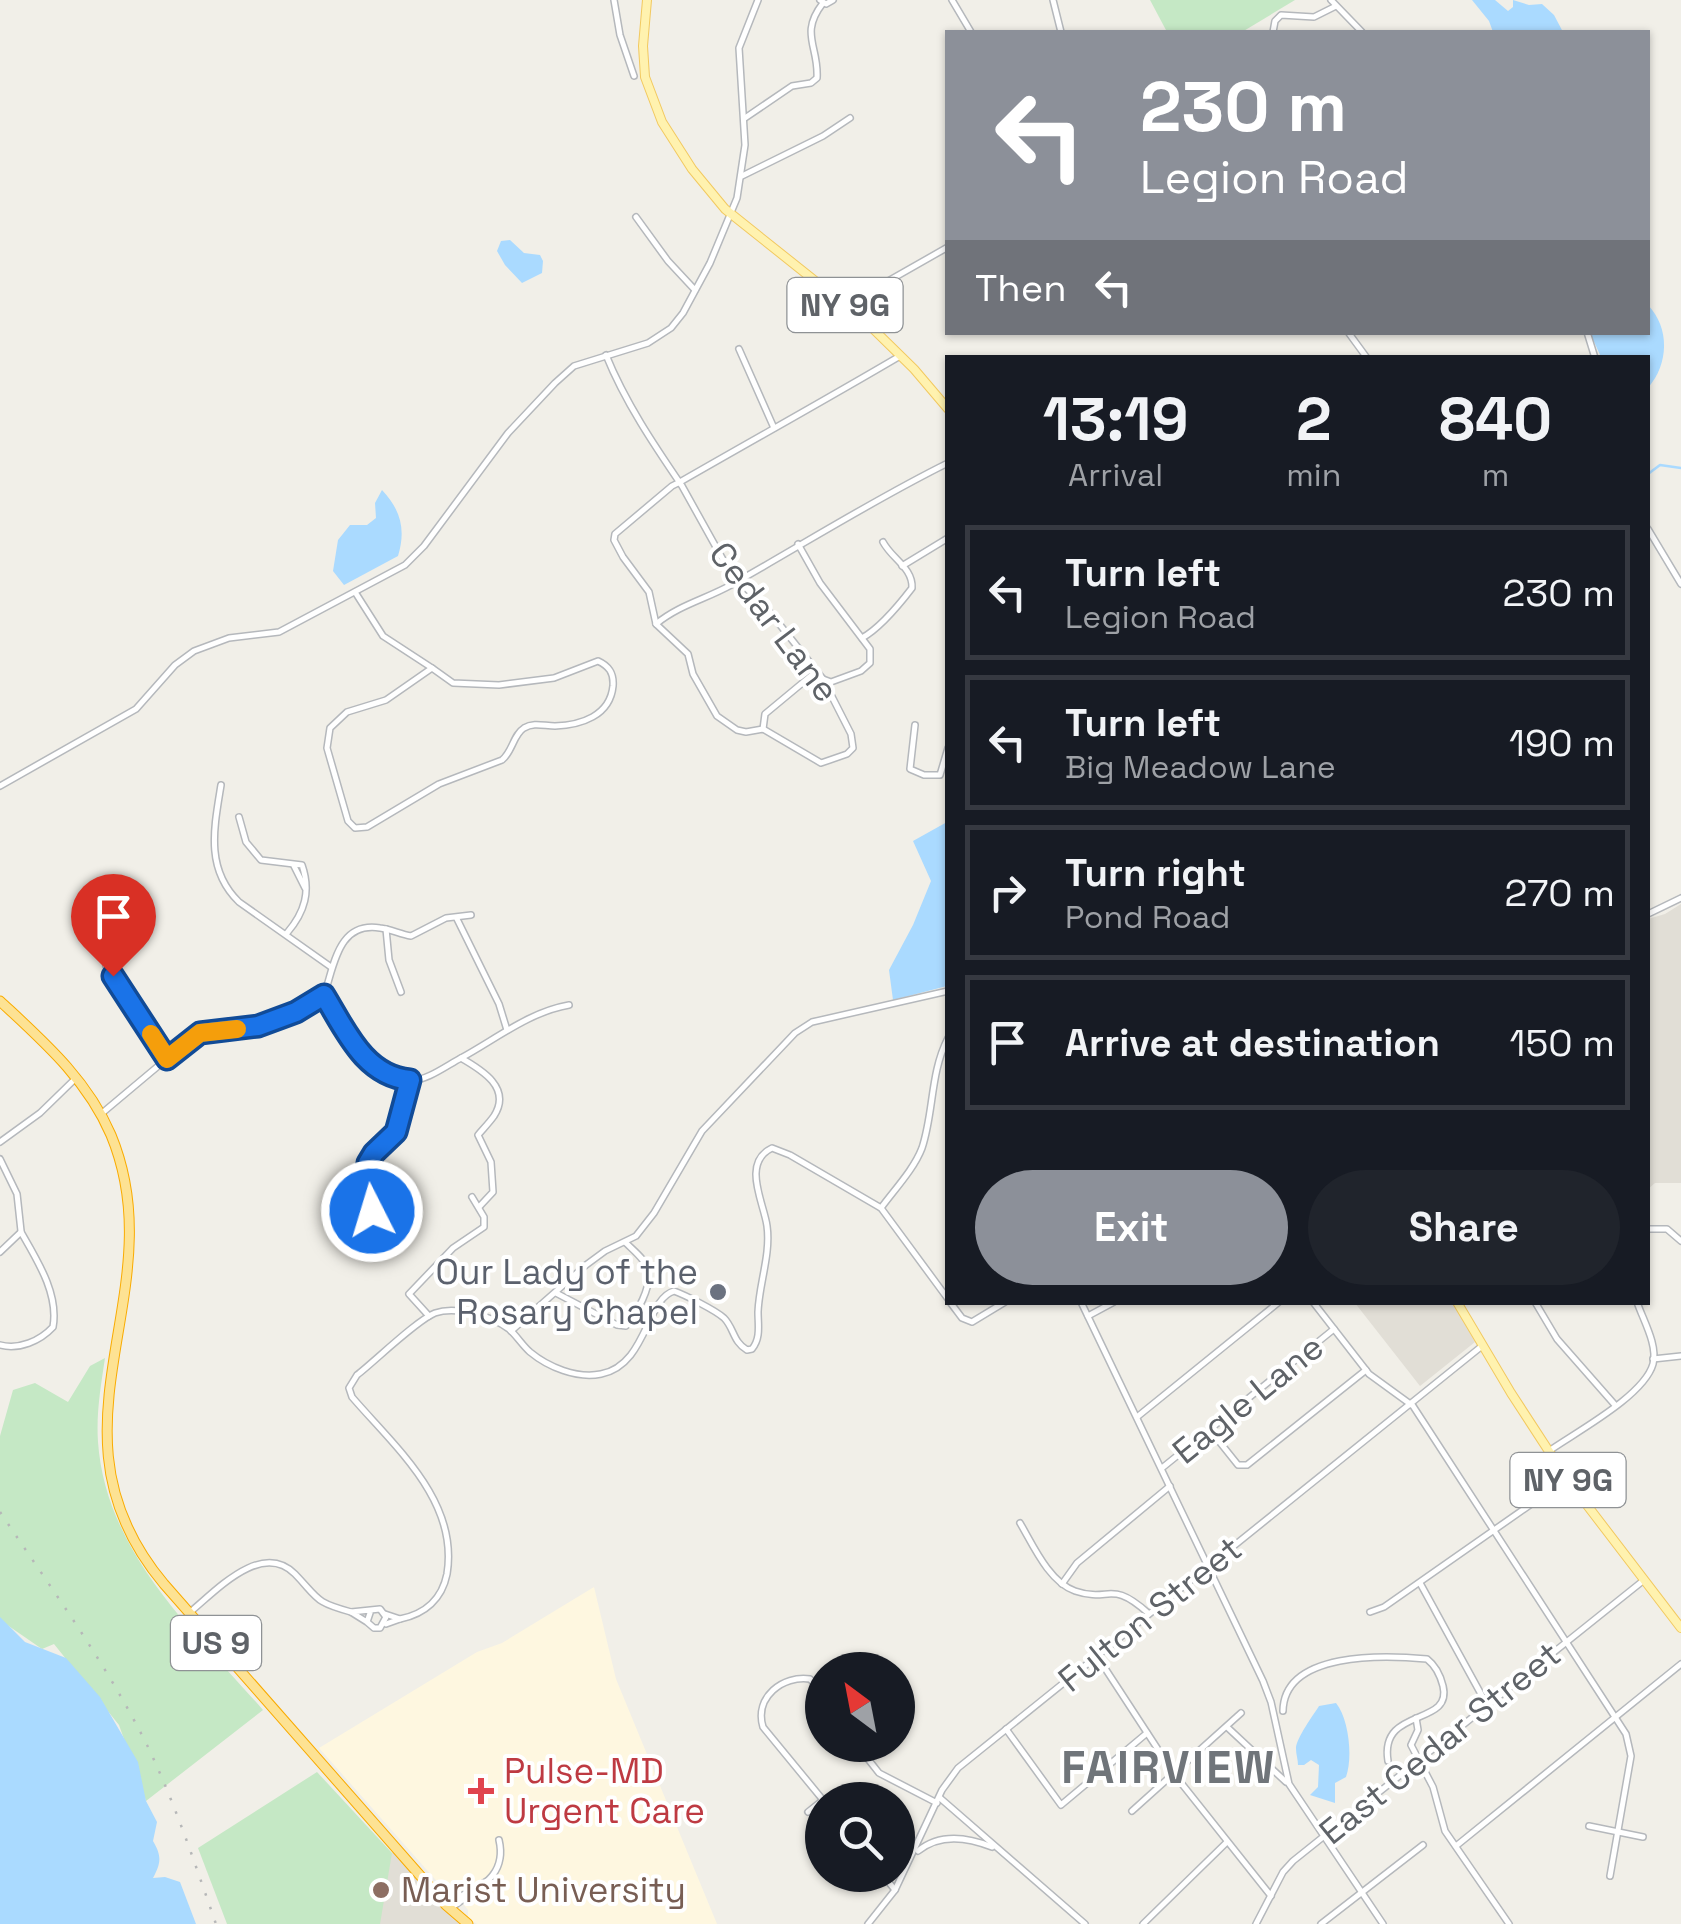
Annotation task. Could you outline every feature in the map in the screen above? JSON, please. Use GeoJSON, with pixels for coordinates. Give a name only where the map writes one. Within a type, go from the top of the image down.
{"type":"FeatureCollection","features":[{"type":"Feature","properties":{"kind":"highway","name":"US 9"},"geometry":{"type":"LineString","coordinates":[[0,1001],[77,1078],[101,1114],[120,1163],[130,1215],[128,1262],[105,1419],[111,1482],[141,1554],[448,1907],[468,1924]]}},
{"type":"Feature","properties":{"kind":"highway","name":"US 9"},"geometry":{"type":"LineString","coordinates":[[448,1907],[458,1924]]}},
{"type":"Feature","properties":{"kind":"main road","name":"NY 9G"},"geometry":{"type":"LineString","coordinates":[[646,0],[643,62],[653,104],[692,169],[731,213],[846,305],[945,406]]}},
{"type":"Feature","properties":{"kind":"main road","name":"NY 9G"},"geometry":{"type":"LineString","coordinates":[[1459,1305],[1567,1479],[1681,1628]]}},
{"type":"Feature","properties":{"kind":"street"},"geometry":{"type":"LineString","coordinates":[[614,0],[620,35],[634,76]]}},
{"type":"Feature","properties":{"kind":"street"},"geometry":{"type":"LineString","coordinates":[[0,786],[136,709],[180,660],[194,651],[229,638],[279,632],[412,560],[508,433],[574,366],[648,343],[671,328],[695,290],[731,213],[742,176],[746,118],[739,48],[758,0]]}},
{"type":"Feature","properties":{"kind":"street"},"geometry":{"type":"LineString","coordinates":[[746,118],[792,86],[818,78],[810,39],[812,18],[821,2],[833,0]]}},
{"type":"Feature","properties":{"kind":"street"},"geometry":{"type":"LineString","coordinates":[[952,0],[970,30]]}},
{"type":"Feature","properties":{"kind":"street"},"geometry":{"type":"LineString","coordinates":[[1052,0],[1060,30]]}},
{"type":"Feature","properties":{"kind":"street"},"geometry":{"type":"LineString","coordinates":[[1274,30],[1281,15],[1314,17],[1333,3],[1360,30]]}},
{"type":"Feature","properties":{"kind":"street"},"geometry":{"type":"LineString","coordinates":[[742,176],[823,136],[850,118]]}},
{"type":"Feature","properties":{"kind":"street"},"geometry":{"type":"LineString","coordinates":[[636,217],[695,290]]}},
{"type":"Feature","properties":{"kind":"street"},"geometry":{"type":"LineString","coordinates":[[846,305],[945,248]]}},
{"type":"Feature","properties":{"kind":"street"},"geometry":{"type":"LineString","coordinates":[[738,349],[774,428]]}},
{"type":"Feature","properties":{"kind":"street","name":"Cedar Lane"},"geometry":{"type":"LineString","coordinates":[[606,355],[731,574],[765,606],[823,680],[853,740],[852,751],[817,762],[763,728]]}},
{"type":"Feature","properties":{"kind":"street"},"geometry":{"type":"LineString","coordinates":[[798,544],[820,584],[871,654],[867,668],[831,682],[812,675],[765,714],[763,728],[737,730],[717,716],[692,674],[688,654],[656,624],[649,592],[616,546],[619,528],[680,482],[900,356]]}},
{"type":"Feature","properties":{"kind":"street"},"geometry":{"type":"LineString","coordinates":[[656,624],[676,608],[739,580],[872,500],[945,464]]}},
{"type":"Feature","properties":{"kind":"street"},"geometry":{"type":"LineString","coordinates":[[1650,532],[1681,584]]}},
{"type":"Feature","properties":{"kind":"street"},"geometry":{"type":"LineString","coordinates":[[902,566],[945,540]]}},
{"type":"Feature","properties":{"kind":"street"},"geometry":{"type":"LineString","coordinates":[[862,638],[880,627],[890,610],[910,592],[912,580],[883,542]]}},
{"type":"Feature","properties":{"kind":"street"},"geometry":{"type":"LineString","coordinates":[[355,592],[384,636],[432,668],[453,683],[499,684],[554,678],[598,662],[609,668],[613,684],[600,713],[578,723],[523,729],[506,757],[440,784],[367,827],[355,828],[346,816],[327,748],[330,728],[346,712],[386,700],[432,668]]}},
{"type":"Feature","properties":{"kind":"street"},"geometry":{"type":"LineString","coordinates":[[915,725],[910,769],[932,776],[940,774],[945,758]]}},
{"type":"Feature","properties":{"kind":"street"},"geometry":{"type":"LineString","coordinates":[[221,785],[213,850],[221,880],[239,902],[330,966]]}},
{"type":"Feature","properties":{"kind":"street"},"geometry":{"type":"LineString","coordinates":[[239,817],[246,842],[260,860],[302,864],[308,883],[307,898],[302,913],[287,933]]}},
{"type":"Feature","properties":{"kind":"street"},"geometry":{"type":"LineString","coordinates":[[1650,913],[1681,898]]}},
{"type":"Feature","properties":{"kind":"street"},"geometry":{"type":"LineString","coordinates":[[471,915],[446,918],[411,936],[368,927],[340,944],[324,995],[369,1062],[388,1074],[410,1080],[461,1058],[550,1008],[569,1005]]}},
{"type":"Feature","properties":{"kind":"street"},"geometry":{"type":"LineString","coordinates":[[457,918],[507,1030]]}},
{"type":"Feature","properties":{"kind":"street"},"geometry":{"type":"LineString","coordinates":[[386,929],[389,960],[401,992]]}},
{"type":"Feature","properties":{"kind":"street"},"geometry":{"type":"LineString","coordinates":[[106,966],[167,1059]]}},
{"type":"Feature","properties":{"kind":"street"},"geometry":{"type":"LineString","coordinates":[[511,1331],[600,1254],[634,1238],[654,1213],[702,1130],[795,1032],[812,1022],[945,992]]}},
{"type":"Feature","properties":{"kind":"street"},"geometry":{"type":"LineString","coordinates":[[101,1114],[200,1033],[258,1026],[296,1012],[324,995]]}},
{"type":"Feature","properties":{"kind":"street"},"geometry":{"type":"LineString","coordinates":[[881,1208],[923,1144],[937,1065],[945,1045]]}},
{"type":"Feature","properties":{"kind":"street"},"geometry":{"type":"LineString","coordinates":[[461,1058],[483,1070],[498,1090],[498,1109],[478,1136],[490,1162],[493,1192],[479,1207]]}},
{"type":"Feature","properties":{"kind":"street"},"geometry":{"type":"LineString","coordinates":[[0,1142],[40,1114],[77,1078]]}},
{"type":"Feature","properties":{"kind":"street"},"geometry":{"type":"LineString","coordinates":[[366,1173],[394,1192],[392,1200],[378,1210],[366,1208],[362,1202],[366,1173],[374,1153],[396,1132],[410,1080]]}},
{"type":"Feature","properties":{"kind":"street"},"geometry":{"type":"LineString","coordinates":[[351,1612],[374,1628],[423,1610],[438,1597],[447,1570],[446,1532],[441,1514],[424,1484],[352,1397],[349,1388],[357,1375],[429,1316],[445,1310],[490,1320],[511,1331],[550,1365],[578,1374],[602,1374],[628,1358],[662,1298],[674,1291],[722,1317],[738,1345],[750,1350],[758,1341],[768,1238],[756,1183],[764,1153],[772,1148],[881,1208],[945,1294]]}},
{"type":"Feature","properties":{"kind":"street"},"geometry":{"type":"LineString","coordinates":[[0,1158],[18,1194],[21,1232],[48,1286],[55,1314],[54,1324],[42,1338],[13,1347],[0,1345]]}},
{"type":"Feature","properties":{"kind":"street"},"geometry":{"type":"LineString","coordinates":[[429,1316],[409,1294],[452,1248],[484,1228],[485,1218],[472,1196]]}},
{"type":"Feature","properties":{"kind":"street"},"geometry":{"type":"LineString","coordinates":[[1650,1229],[1667,1230],[1681,1241]]}},
{"type":"Feature","properties":{"kind":"street"},"geometry":{"type":"LineString","coordinates":[[0,1252],[21,1232]]}},
{"type":"Feature","properties":{"kind":"street"},"geometry":{"type":"LineString","coordinates":[[556,1293],[626,1326],[643,1297],[648,1274],[646,1264],[626,1242]]}},
{"type":"Feature","properties":{"kind":"street"},"geometry":{"type":"LineString","coordinates":[[953,1305],[962,1318],[972,1322],[1000,1305]]}},
{"type":"Feature","properties":{"kind":"street"},"geometry":{"type":"LineString","coordinates":[[1082,1305],[1269,1695],[1288,1784]]}},
{"type":"Feature","properties":{"kind":"street"},"geometry":{"type":"LineString","coordinates":[[1088,1316],[1108,1305]]}},
{"type":"Feature","properties":{"kind":"street"},"geometry":{"type":"LineString","coordinates":[[1136,1418],[1275,1305]]}},
{"type":"Feature","properties":{"kind":"street"},"geometry":{"type":"LineString","coordinates":[[1315,1305],[1366,1370],[1410,1404],[1626,1734],[1631,1756],[1610,1876]]}},
{"type":"Feature","properties":{"kind":"street"},"geometry":{"type":"LineString","coordinates":[[1536,1305],[1557,1339],[1615,1406]]}},
{"type":"Feature","properties":{"kind":"street"},"geometry":{"type":"LineString","coordinates":[[1549,1451],[1642,1383],[1653,1359],[1653,1347],[1638,1305]]}},
{"type":"Feature","properties":{"kind":"street","name":"Eagle Lane"},"geometry":{"type":"LineString","coordinates":[[1162,1468],[1334,1329]]}},
{"type":"Feature","properties":{"kind":"street","name":"Fulton Street"},"geometry":{"type":"LineString","coordinates":[[915,1851],[954,1772],[1482,1346]]}},
{"type":"Feature","properties":{"kind":"street"},"geometry":{"type":"LineString","coordinates":[[1653,1359],[1681,1356]]}},
{"type":"Feature","properties":{"kind":"street"},"geometry":{"type":"LineString","coordinates":[[1210,1430],[1238,1465],[1247,1465],[1366,1370]]}},
{"type":"Feature","properties":{"kind":"street"},"geometry":{"type":"LineString","coordinates":[[1370,1612],[1420,1583],[1567,1479]]}},
{"type":"Feature","properties":{"kind":"street"},"geometry":{"type":"LineString","coordinates":[[1062,1584],[1077,1563],[1170,1485]]}},
{"type":"Feature","properties":{"kind":"street"},"geometry":{"type":"LineString","coordinates":[[1020,1523],[1062,1584],[1086,1594],[1114,1592],[1128,1596],[1148,1614]]}},
{"type":"Feature","properties":{"kind":"street"},"geometry":{"type":"LineString","coordinates":[[190,1613],[237,1574],[266,1563],[286,1567],[316,1600],[351,1612],[380,1609],[400,1620]]}},
{"type":"Feature","properties":{"kind":"street","name":"East Cedar Street"},"geometry":{"type":"LineString","coordinates":[[1256,1924],[1287,1867],[1644,1580]]}},
{"type":"Feature","properties":{"kind":"street"},"geometry":{"type":"LineString","coordinates":[[1420,1583],[1487,1705]]}},
{"type":"Feature","properties":{"kind":"street"},"geometry":{"type":"LineString","coordinates":[[367,1622],[371,1610]]}},
{"type":"Feature","properties":{"kind":"street"},"geometry":{"type":"LineString","coordinates":[[383,1626],[385,1614]]}},
{"type":"Feature","properties":{"kind":"street"},"geometry":{"type":"LineString","coordinates":[[1097,1656],[1174,1774],[1270,1896]]}},
{"type":"Feature","properties":{"kind":"street"},"geometry":{"type":"LineString","coordinates":[[1283,1711],[1284,1697],[1302,1676],[1328,1663],[1388,1656],[1422,1658],[1436,1668],[1444,1694],[1438,1708],[1391,1733],[1386,1748],[1388,1761]]}},
{"type":"Feature","properties":{"kind":"street"},"geometry":{"type":"LineString","coordinates":[[1456,1846],[1681,1664]]}},
{"type":"Feature","properties":{"kind":"street"},"geometry":{"type":"LineString","coordinates":[[805,1678],[779,1686],[766,1697],[762,1707],[764,1727],[808,1782]]}},
{"type":"Feature","properties":{"kind":"street"},"geometry":{"type":"LineString","coordinates":[[1269,1695],[1284,1697]]}},
{"type":"Feature","properties":{"kind":"street"},"geometry":{"type":"LineString","coordinates":[[1132,1811],[1241,1713]]}},
{"type":"Feature","properties":{"kind":"street"},"geometry":{"type":"LineString","coordinates":[[1416,1718],[1418,1730],[1411,1745],[1433,1787],[1443,1827],[1508,1924]]}},
{"type":"Feature","properties":{"kind":"street"},"geometry":{"type":"LineString","coordinates":[[1227,1728],[1288,1784],[1384,1924]]}},
{"type":"Feature","properties":{"kind":"street"},"geometry":{"type":"LineString","coordinates":[[1006,1729],[1060,1804],[1065,1805],[1147,1733]]}},
{"type":"Feature","properties":{"kind":"street"},"geometry":{"type":"LineString","coordinates":[[871,1762],[879,1773],[938,1800],[1008,1855],[1085,1924]]}},
{"type":"Feature","properties":{"kind":"street"},"geometry":{"type":"LineString","coordinates":[[1589,1826],[1643,1837]]}},
{"type":"Feature","properties":{"kind":"street"},"geometry":{"type":"LineString","coordinates":[[915,1856],[923,1846],[950,1838],[983,1843],[1008,1855]]}},
{"type":"Feature","properties":{"kind":"street"},"geometry":{"type":"LineString","coordinates":[[448,1907],[490,1880],[501,1860],[499,1840]]}},
{"type":"Feature","properties":{"kind":"street"},"geometry":{"type":"LineString","coordinates":[[1143,1924],[1226,1842]]}},
{"type":"Feature","properties":{"kind":"street"},"geometry":{"type":"LineString","coordinates":[[1321,1924],[1423,1845]]}},
{"type":"Feature","properties":{"kind":"street","name":"Fulton Street"},"geometry":{"type":"LineString","coordinates":[[868,1924],[894,1892]]}},
{"type":"Feature","properties":{"kind":"shaded area"},"geometry":{"type":"Polygon","coordinates":[[[1681,904],[1681,1183],[1655,1183],[1650,1187],[1650,918],[1681,904]]]}},
{"type":"Feature","properties":{"kind":"shaded area"},"geometry":{"type":"Polygon","coordinates":[[[1357,1305],[1454,1305],[1475,1342],[1420,1386],[1357,1305]]]}},
{"type":"Feature","properties":{"kind":"shaded area"},"geometry":{"type":"Polygon","coordinates":[[[594,1587],[616,1679],[717,1924],[477,1924],[468,1918],[468,1910],[459,1899],[449,1895],[319,1748],[477,1652],[502,1643],[594,1587]]]}},
{"type":"Feature","properties":{"kind":"shaded area","name":"Marist University"},"geometry":{"type":"Polygon","coordinates":[[[397,1850],[459,1924],[272,1924],[397,1850]]]}},
{"type":"Feature","properties":{"kind":"green space"},"geometry":{"type":"Polygon","coordinates":[[[1150,0],[1295,0],[1245,30],[1166,30],[1150,0]]]}},
{"type":"Feature","properties":{"kind":"green space"},"geometry":{"type":"Polygon","coordinates":[[[105,1358],[98,1442],[117,1520],[158,1588],[263,1710],[146,1801],[119,1725],[54,1644],[42,1649],[0,1620],[0,1436],[13,1390],[35,1383],[68,1402],[90,1366],[105,1358]]]}},
{"type":"Feature","properties":{"kind":"green space"},"geometry":{"type":"Polygon","coordinates":[[[317,1772],[392,1853],[380,1924],[227,1924],[198,1848],[317,1772]]]}},
{"type":"Feature","properties":{"kind":"water"},"geometry":{"type":"Polygon","coordinates":[[[1472,0],[1495,0],[1508,11],[1513,0],[1542,4],[1562,30],[1492,30],[1472,0]]]}},
{"type":"Feature","properties":{"kind":"water"},"geometry":{"type":"Polygon","coordinates":[[[510,240],[524,253],[540,255],[542,273],[522,283],[497,251],[501,241],[510,240]]]}},
{"type":"Feature","properties":{"kind":"water"},"geometry":{"type":"Polygon","coordinates":[[[1650,308],[1660,324],[1664,346],[1660,368],[1650,385],[1650,355],[1600,355],[1591,335],[1650,335],[1650,308]]]}},
{"type":"Feature","properties":{"kind":"water"},"geometry":{"type":"Polygon","coordinates":[[[382,490],[400,521],[398,556],[344,585],[333,571],[338,540],[350,525],[367,525],[376,518],[375,503],[382,490]]]}},
{"type":"Feature","properties":{"kind":"water"},"geometry":{"type":"Polygon","coordinates":[[[945,823],[945,987],[893,1000],[889,970],[931,881],[913,841],[945,823]]]}},
{"type":"Feature","properties":{"kind":"water"},"geometry":{"type":"Polygon","coordinates":[[[0,1617],[25,1642],[66,1658],[100,1697],[138,1762],[146,1801],[157,1822],[153,1841],[159,1860],[153,1878],[180,1882],[196,1924],[0,1924],[0,1617]]]}},
{"type":"Feature","properties":{"kind":"water"},"geometry":{"type":"Polygon","coordinates":[[[1336,1703],[1347,1728],[1349,1749],[1346,1777],[1335,1783],[1335,1803],[1310,1795],[1318,1787],[1319,1765],[1311,1760],[1298,1765],[1296,1745],[1319,1706],[1336,1703]]]}},
{"type":"Feature","properties":{"kind":"waterway"},"geometry":{"type":"LineString","coordinates":[[1650,472],[1660,465],[1681,468]]}},
{"type":"Feature","properties":{"kind":"railway"},"geometry":{"type":"LineString","coordinates":[[0,1512],[96,1655],[147,1745],[176,1811],[216,1924]]}},
{"type":"Feature","properties":{"kind":"slow traffic"},"geometry":{"type":"LineString","coordinates":[[151,1034],[167,1059],[200,1033],[237,1029]]}},
{"type":"Feature","properties":{"kind":"place","name":"Our Lady of the Rosary Chapel"},"geometry":{"type":"Point","coordinates":[718,1292]}},
{"type":"Feature","properties":{"kind":"place","name":"Pulse-MD Urgent Care"},"geometry":{"type":"Point","coordinates":[481,1791]}},
{"type":"Feature","properties":{"kind":"place","name":"Marist University"},"geometry":{"type":"Point","coordinates":[381,1890]}},
{"type":"Feature","properties":{"kind":"district","name":"FAIRVIEW"},"geometry":{"type":"Point","coordinates":[1169,1767]}},
{"type":"Feature","properties":{"kind":"route"},"geometry":{"type":"LineString","coordinates":[[113,976],[167,1059],[200,1033],[258,1026],[296,1012],[324,995],[369,1062],[388,1074],[410,1080],[396,1132],[368,1163],[362,1202],[372,1211]]}}]}
